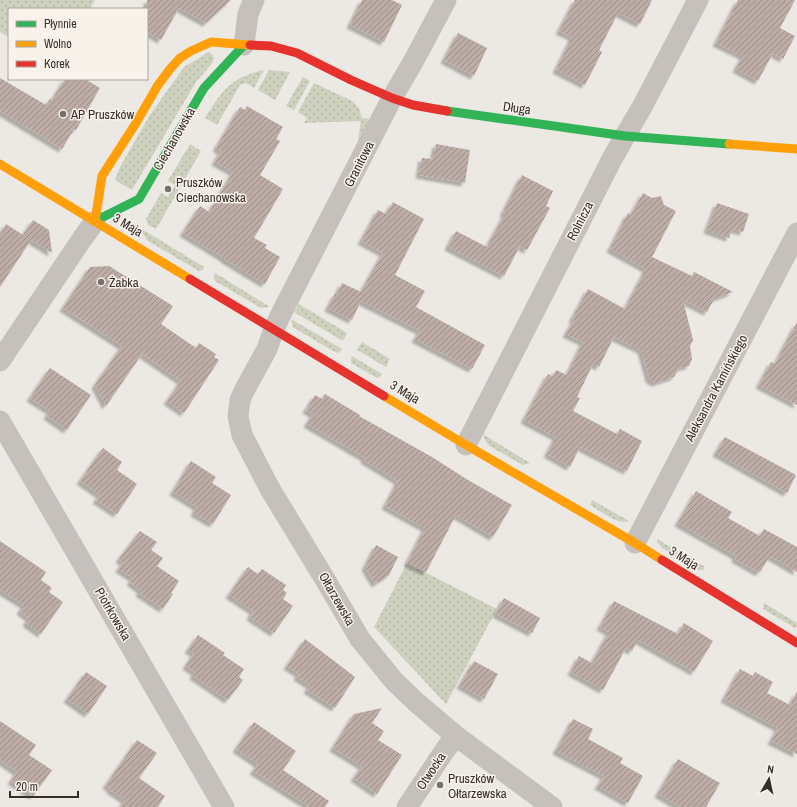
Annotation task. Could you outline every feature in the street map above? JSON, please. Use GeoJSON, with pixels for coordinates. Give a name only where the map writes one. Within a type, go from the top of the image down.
{"type":"FeatureCollection","features":[{"type":"Feature","properties":{"kind":"street"},"geometry":{"type":"LineString","coordinates":[[244,45],[248,14],[254,0]]}},
{"type":"Feature","properties":{"kind":"street","name":"Granitowa"},"geometry":{"type":"LineString","coordinates":[[274,329],[392,98],[446,0]]}},
{"type":"Feature","properties":{"kind":"street","name":"Rolnicza"},"geometry":{"type":"LineString","coordinates":[[466,445],[625,136],[642,107],[698,0]]}},
{"type":"Feature","properties":{"kind":"street","name":"Ciechanowska"},"geometry":{"type":"LineString","coordinates":[[0,361],[95,221],[102,176],[158,85],[170,69],[180,58],[211,42],[244,45]]}},
{"type":"Feature","properties":{"kind":"street","name":"Długa"},"geometry":{"type":"LineString","coordinates":[[244,45],[271,46],[298,53],[351,80],[392,98],[413,105],[625,136],[797,149]]}},
{"type":"Feature","properties":{"kind":"street","name":"Ciechanowska"},"geometry":{"type":"LineString","coordinates":[[95,221],[139,199],[204,88],[244,45]]}},
{"type":"Feature","properties":{"kind":"street","name":"3 Maja"},"geometry":{"type":"LineString","coordinates":[[0,164],[466,445],[635,543],[797,642]]}},
{"type":"Feature","properties":{"kind":"street","name":"Aleksandra Kamińskiego"},"geometry":{"type":"LineString","coordinates":[[635,543],[797,233]]}},
{"type":"Feature","properties":{"kind":"street","name":"Ołtarzewska"},"geometry":{"type":"LineString","coordinates":[[274,329],[267,349],[240,400],[238,416],[242,435],[270,489],[326,580],[360,639],[394,681],[456,736],[552,807]]}},
{"type":"Feature","properties":{"kind":"street","name":"Piotrkowska"},"geometry":{"type":"LineString","coordinates":[[0,421],[224,807]]}},
{"type":"Feature","properties":{"kind":"street","name":"Otwocka"},"geometry":{"type":"LineString","coordinates":[[407,807],[456,736]]}},
{"type":"Feature","properties":{"kind":"green space"},"geometry":{"type":"Polygon","coordinates":[[[0,0],[95,0],[91,8],[8,8],[8,36],[0,32],[0,0]]]}},
{"type":"Feature","properties":{"kind":"green space"},"geometry":{"type":"Polygon","coordinates":[[[209,52],[213,56],[213,62],[196,82],[132,190],[115,180],[120,167],[150,115],[184,67],[209,52]]]}},
{"type":"Feature","properties":{"kind":"green space"},"geometry":{"type":"Polygon","coordinates":[[[264,70],[254,88],[246,83],[240,85],[217,125],[205,118],[228,86],[252,73],[264,70]]]}},
{"type":"Feature","properties":{"kind":"green space"},"geometry":{"type":"Polygon","coordinates":[[[269,70],[290,72],[275,100],[258,90],[269,70]]]}},
{"type":"Feature","properties":{"kind":"green space"},"geometry":{"type":"Polygon","coordinates":[[[303,77],[310,81],[294,110],[286,106],[303,77]]]}},
{"type":"Feature","properties":{"kind":"green space"},"geometry":{"type":"Polygon","coordinates":[[[314,83],[352,101],[359,108],[362,118],[369,119],[361,142],[358,140],[361,121],[304,123],[307,118],[298,112],[314,83]]]}},
{"type":"Feature","properties":{"kind":"green space"},"geometry":{"type":"Polygon","coordinates":[[[190,144],[201,151],[156,229],[148,225],[146,219],[161,193],[168,197],[175,185],[168,181],[190,144]]]}},
{"type":"Feature","properties":{"kind":"green space"},"geometry":{"type":"Polygon","coordinates":[[[142,229],[204,267],[203,270],[199,271],[148,241],[143,234],[142,229]]]}},
{"type":"Feature","properties":{"kind":"green space"},"geometry":{"type":"Polygon","coordinates":[[[215,273],[270,307],[261,308],[215,281],[215,273]]]}},
{"type":"Feature","properties":{"kind":"green space"},"geometry":{"type":"Polygon","coordinates":[[[299,304],[347,333],[343,341],[294,312],[299,304]]]}},
{"type":"Feature","properties":{"kind":"green space"},"geometry":{"type":"Polygon","coordinates":[[[291,319],[342,349],[339,353],[333,351],[293,327],[291,319]]]}},
{"type":"Feature","properties":{"kind":"green space"},"geometry":{"type":"Polygon","coordinates":[[[362,342],[390,359],[386,367],[357,350],[362,342]]]}},
{"type":"Feature","properties":{"kind":"green space"},"geometry":{"type":"Polygon","coordinates":[[[352,356],[382,374],[381,376],[377,378],[351,363],[352,356]]]}},
{"type":"Feature","properties":{"kind":"green space"},"geometry":{"type":"Polygon","coordinates":[[[483,434],[530,463],[523,465],[488,445],[483,434]]]}},
{"type":"Feature","properties":{"kind":"green space"},"geometry":{"type":"Polygon","coordinates":[[[592,500],[629,521],[619,521],[609,517],[590,505],[592,500]]]}},
{"type":"Feature","properties":{"kind":"green space"},"geometry":{"type":"Polygon","coordinates":[[[657,539],[705,567],[703,570],[699,570],[662,548],[657,542],[657,539]]]}},
{"type":"Feature","properties":{"kind":"green space"},"geometry":{"type":"Polygon","coordinates":[[[407,563],[497,609],[446,704],[374,627],[407,563]]]}},
{"type":"Feature","properties":{"kind":"green space"},"geometry":{"type":"Polygon","coordinates":[[[764,603],[797,623],[797,627],[795,628],[763,609],[764,603]]]}},
{"type":"Feature","properties":{"kind":"building"},"geometry":{"type":"Polygon","coordinates":[[[147,0],[231,0],[206,23],[179,8],[161,40],[148,33],[147,0]]]}},
{"type":"Feature","properties":{"kind":"building"},"geometry":{"type":"Polygon","coordinates":[[[362,0],[392,0],[402,5],[384,42],[350,25],[362,0]]]}},
{"type":"Feature","properties":{"kind":"building"},"geometry":{"type":"Polygon","coordinates":[[[575,0],[652,0],[640,24],[618,13],[599,50],[602,52],[585,85],[556,70],[572,37],[559,31],[575,0]]]}},
{"type":"Feature","properties":{"kind":"building"},"geometry":{"type":"Polygon","coordinates":[[[738,0],[795,0],[780,28],[795,36],[783,59],[773,53],[758,81],[736,69],[743,56],[716,43],[738,0]]]}},
{"type":"Feature","properties":{"kind":"building"},"geometry":{"type":"Polygon","coordinates":[[[458,33],[487,48],[474,76],[444,60],[458,33]]]}},
{"type":"Feature","properties":{"kind":"building"},"geometry":{"type":"Polygon","coordinates":[[[0,78],[46,105],[50,99],[52,100],[64,80],[87,80],[100,88],[76,130],[74,129],[62,149],[0,111],[0,78]]]}},
{"type":"Feature","properties":{"kind":"building"},"geometry":{"type":"Polygon","coordinates":[[[247,106],[283,127],[276,139],[280,141],[260,175],[283,189],[254,238],[267,245],[265,248],[280,257],[265,284],[183,233],[200,206],[209,212],[233,172],[215,162],[221,151],[216,148],[240,107],[245,110],[247,106]]]}},
{"type":"Feature","properties":{"kind":"building"},"geometry":{"type":"Polygon","coordinates":[[[436,144],[470,150],[465,183],[419,175],[422,158],[433,159],[436,144]]]}},
{"type":"Feature","properties":{"kind":"building"},"geometry":{"type":"Polygon","coordinates":[[[522,175],[553,191],[546,206],[550,208],[527,250],[520,246],[504,276],[448,247],[456,231],[487,247],[505,214],[503,213],[522,175]]]}},
{"type":"Feature","properties":{"kind":"building"},"geometry":{"type":"Polygon","coordinates":[[[643,193],[652,198],[661,196],[664,205],[676,211],[652,257],[692,276],[694,272],[733,292],[714,299],[707,312],[683,300],[693,340],[690,346],[692,359],[689,366],[679,368],[674,377],[655,383],[649,379],[641,350],[614,337],[599,367],[593,364],[577,397],[580,398],[573,411],[617,434],[620,429],[642,441],[627,471],[580,447],[570,467],[547,454],[556,437],[524,420],[548,374],[553,377],[556,370],[567,375],[583,342],[566,334],[588,289],[625,309],[646,269],[610,249],[628,213],[631,215],[643,193]]]}},
{"type":"Feature","properties":{"kind":"building"},"geometry":{"type":"Polygon","coordinates":[[[393,202],[424,219],[395,275],[425,291],[416,307],[485,345],[472,369],[415,339],[420,331],[361,301],[352,320],[328,308],[342,283],[361,292],[383,253],[361,241],[378,210],[386,214],[393,202]]]}},
{"type":"Feature","properties":{"kind":"building"},"geometry":{"type":"Polygon","coordinates":[[[717,203],[749,214],[743,232],[732,229],[729,238],[707,230],[717,203]]]}},
{"type":"Feature","properties":{"kind":"building"},"geometry":{"type":"Polygon","coordinates":[[[33,220],[49,230],[52,253],[31,240],[0,287],[0,234],[6,224],[23,235],[33,220]]]}},
{"type":"Feature","properties":{"kind":"building"},"geometry":{"type":"Polygon","coordinates":[[[109,266],[173,306],[161,324],[196,348],[199,343],[216,354],[214,357],[219,360],[184,413],[167,401],[181,381],[142,354],[106,406],[95,385],[122,346],[63,308],[90,267],[109,266]]]}},
{"type":"Feature","properties":{"kind":"building"},"geometry":{"type":"Polygon","coordinates":[[[797,322],[797,405],[759,385],[771,362],[775,364],[797,322]]]}},
{"type":"Feature","properties":{"kind":"building"},"geometry":{"type":"Polygon","coordinates":[[[50,368],[91,395],[67,430],[47,416],[50,411],[30,398],[50,368]]]}},
{"type":"Feature","properties":{"kind":"building"},"geometry":{"type":"Polygon","coordinates":[[[325,394],[360,415],[359,416],[432,457],[468,480],[512,505],[493,537],[456,515],[426,572],[407,563],[425,528],[385,506],[398,481],[364,460],[365,458],[307,424],[313,414],[306,410],[315,395],[322,399],[325,394]]]}},
{"type":"Feature","properties":{"kind":"building"},"geometry":{"type":"Polygon","coordinates":[[[725,437],[796,475],[787,493],[716,453],[725,437]]]}},
{"type":"Feature","properties":{"kind":"building"},"geometry":{"type":"Polygon","coordinates":[[[103,448],[122,462],[117,470],[137,484],[117,514],[96,500],[100,495],[80,481],[103,448]]]}},
{"type":"Feature","properties":{"kind":"building"},"geometry":{"type":"Polygon","coordinates":[[[191,461],[216,477],[212,483],[231,495],[213,524],[194,513],[197,507],[173,492],[191,461]]]}},
{"type":"Feature","properties":{"kind":"building"},"geometry":{"type":"Polygon","coordinates":[[[696,491],[732,512],[728,518],[760,536],[764,529],[797,547],[797,572],[770,556],[760,572],[758,572],[735,559],[736,556],[678,523],[696,491]]]}},
{"type":"Feature","properties":{"kind":"building"},"geometry":{"type":"Polygon","coordinates":[[[140,531],[157,542],[151,550],[163,558],[157,566],[179,581],[171,593],[173,594],[163,609],[139,593],[141,590],[130,582],[133,578],[119,569],[123,562],[119,559],[140,531]]]}},
{"type":"Feature","properties":{"kind":"building"},"geometry":{"type":"Polygon","coordinates":[[[0,541],[46,572],[41,580],[52,588],[49,592],[63,602],[41,634],[26,623],[29,618],[20,611],[24,605],[0,590],[0,541]]]}},
{"type":"Feature","properties":{"kind":"building"},"geometry":{"type":"Polygon","coordinates":[[[376,545],[398,557],[389,575],[375,584],[365,567],[376,545]]]}},
{"type":"Feature","properties":{"kind":"building"},"geometry":{"type":"Polygon","coordinates":[[[248,567],[258,574],[262,569],[286,585],[283,590],[287,593],[283,599],[293,606],[274,633],[250,617],[253,611],[229,595],[248,567]]]}},
{"type":"Feature","properties":{"kind":"building"},"geometry":{"type":"Polygon","coordinates":[[[504,598],[540,618],[532,633],[496,614],[504,598]]]}},
{"type":"Feature","properties":{"kind":"building"},"geometry":{"type":"Polygon","coordinates":[[[614,601],[678,634],[684,623],[713,641],[694,672],[638,640],[632,651],[626,648],[603,690],[571,672],[579,656],[592,663],[609,632],[600,627],[614,601]]]}},
{"type":"Feature","properties":{"kind":"building"},"geometry":{"type":"Polygon","coordinates":[[[198,635],[225,653],[223,655],[244,669],[239,677],[243,680],[228,700],[193,676],[195,672],[186,666],[194,653],[188,650],[198,635]]]}},
{"type":"Feature","properties":{"kind":"building"},"geometry":{"type":"Polygon","coordinates":[[[305,639],[355,677],[335,708],[307,690],[310,685],[297,677],[299,674],[287,666],[305,639]]]}},
{"type":"Feature","properties":{"kind":"building"},"geometry":{"type":"Polygon","coordinates":[[[474,661],[498,674],[484,699],[460,685],[474,661]]]}},
{"type":"Feature","properties":{"kind":"building"},"geometry":{"type":"Polygon","coordinates":[[[740,669],[753,676],[755,672],[773,682],[767,693],[790,705],[797,691],[797,754],[771,741],[778,728],[724,699],[740,669]]]}},
{"type":"Feature","properties":{"kind":"building"},"geometry":{"type":"Polygon","coordinates":[[[86,672],[107,686],[88,714],[67,699],[86,672]]]}},
{"type":"Feature","properties":{"kind":"building"},"geometry":{"type":"Polygon","coordinates":[[[382,708],[372,723],[384,731],[378,740],[402,755],[377,794],[354,778],[362,766],[333,748],[354,714],[382,708]]]}},
{"type":"Feature","properties":{"kind":"building"},"geometry":{"type":"Polygon","coordinates":[[[573,719],[593,729],[588,739],[623,758],[620,763],[643,776],[628,803],[598,786],[604,776],[556,751],[573,719]]]}},
{"type":"Feature","properties":{"kind":"building"},"geometry":{"type":"Polygon","coordinates":[[[0,721],[36,745],[29,755],[52,770],[33,796],[11,781],[17,772],[0,760],[0,721]]]}},
{"type":"Feature","properties":{"kind":"building"},"geometry":{"type":"Polygon","coordinates":[[[254,722],[296,751],[283,770],[329,801],[325,807],[310,807],[253,771],[258,764],[236,749],[254,722]]]}},
{"type":"Feature","properties":{"kind":"building"},"geometry":{"type":"Polygon","coordinates":[[[137,740],[157,753],[139,778],[165,796],[158,807],[120,807],[125,800],[110,790],[111,789],[106,785],[137,740]]]}},
{"type":"Feature","properties":{"kind":"building"},"geometry":{"type":"Polygon","coordinates":[[[678,759],[720,783],[706,807],[680,807],[658,794],[678,759]]]}},
{"type":"Feature","properties":{"kind":"traffic: fast"},"geometry":{"type":"LineString","coordinates":[[95,221],[139,199],[204,88],[244,45]]}},
{"type":"Feature","properties":{"kind":"traffic: fast"},"geometry":{"type":"LineString","coordinates":[[447,111],[625,136],[729,144]]}},
{"type":"Feature","properties":{"kind":"traffic: slow"},"geometry":{"type":"LineString","coordinates":[[95,221],[102,176],[158,85],[170,69],[180,58],[211,42],[250,45]]}},
{"type":"Feature","properties":{"kind":"traffic: slow"},"geometry":{"type":"LineString","coordinates":[[729,144],[797,149]]}},
{"type":"Feature","properties":{"kind":"traffic: slow"},"geometry":{"type":"LineString","coordinates":[[0,164],[190,279]]}},
{"type":"Feature","properties":{"kind":"traffic: slow"},"geometry":{"type":"LineString","coordinates":[[384,396],[662,560]]}},
{"type":"Feature","properties":{"kind":"traffic: jam"},"geometry":{"type":"LineString","coordinates":[[250,45],[271,46],[297,53],[351,80],[392,98],[413,105],[447,111]]}},
{"type":"Feature","properties":{"kind":"traffic: jam"},"geometry":{"type":"LineString","coordinates":[[190,279],[384,396]]}},
{"type":"Feature","properties":{"kind":"traffic: jam"},"geometry":{"type":"LineString","coordinates":[[662,560],[797,643]]}},
{"type":"Feature","properties":{"kind":"place","name":"AP Pruszków"},"geometry":{"type":"Point","coordinates":[63,114]}},
{"type":"Feature","properties":{"kind":"place","name":"Pruszków Ciechanowska"},"geometry":{"type":"Point","coordinates":[168,189]}},
{"type":"Feature","properties":{"kind":"place","name":"Żabka"},"geometry":{"type":"Point","coordinates":[101,282]}},
{"type":"Feature","properties":{"kind":"place","name":"Pruszków Ołtarzewska"},"geometry":{"type":"Point","coordinates":[440,785]}}]}
